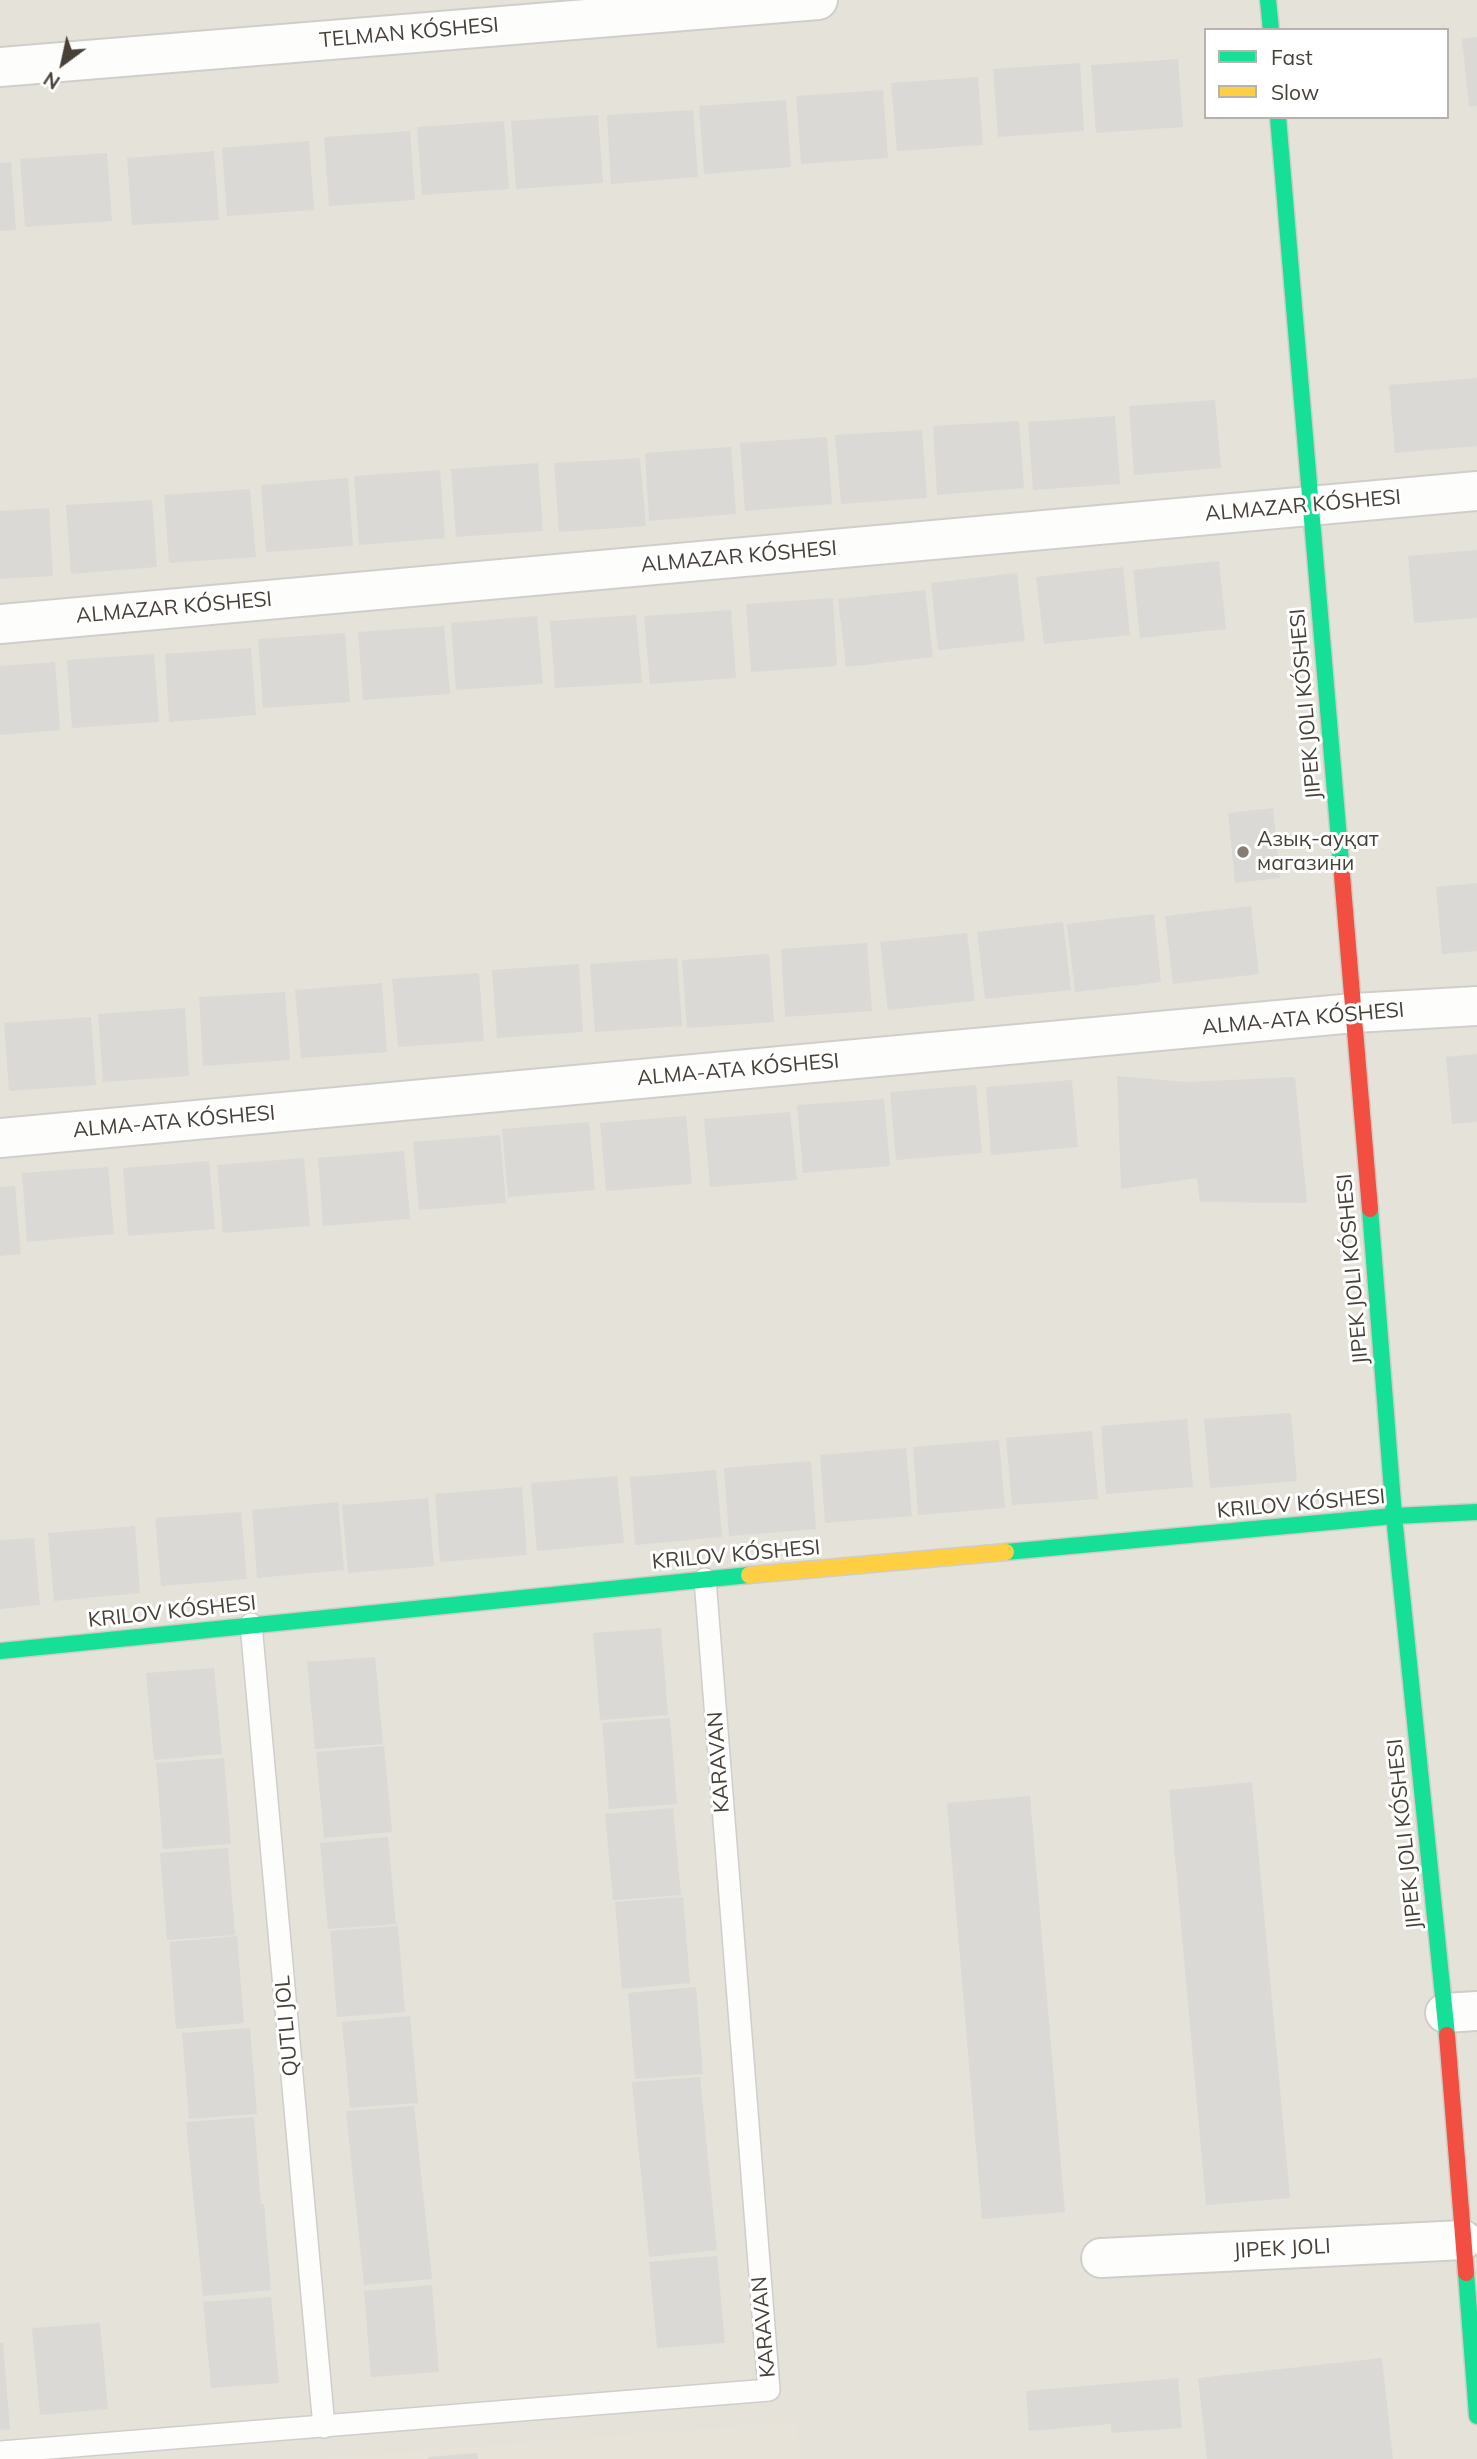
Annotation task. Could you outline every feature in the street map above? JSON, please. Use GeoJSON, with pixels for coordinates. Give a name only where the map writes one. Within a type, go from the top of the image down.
{"type":"FeatureCollection","features":[{"type":"Feature","properties":{"kind":"street","name":"TELMAN KÓSHESI"},"geometry":{"type":"LineString","coordinates":[[0,67],[818,0]]}},
{"type":"Feature","properties":{"kind":"street"},"geometry":{"type":"LineString","coordinates":[[1268,0],[1270,28]]}},
{"type":"Feature","properties":{"kind":"street"},"geometry":{"type":"LineString","coordinates":[[1278,119],[1394,1516],[1461,2012],[1463,2239],[1477,2416]]}},
{"type":"Feature","properties":{"kind":"street","name":"ALMAZAR KÓSHESI"},"geometry":{"type":"LineString","coordinates":[[0,624],[1477,491]]}},
{"type":"Feature","properties":{"kind":"street","name":"ALMA-ATA KÓSHESI"},"geometry":{"type":"LineString","coordinates":[[0,1138],[1354,1013],[1477,1006]]}},
{"type":"Feature","properties":{"kind":"street"},"geometry":{"type":"LineString","coordinates":[[0,1651],[705,1579],[1394,1516],[1477,1512]]}},
{"type":"Feature","properties":{"kind":"street","name":"JIPEK JOLI"},"geometry":{"type":"LineString","coordinates":[[1101,2258],[1463,2239]]}},
{"type":"Feature","properties":{"kind":"lane","name":"KARAVAN"},"geometry":{"type":"LineString","coordinates":[[0,2452],[769,2390],[705,1579]]}},
{"type":"Feature","properties":{"kind":"lane","name":"QUTLI JOL"},"geometry":{"type":"LineString","coordinates":[[251,1624],[324,2427]]}},
{"type":"Feature","properties":{"kind":"shaded area"},"geometry":{"type":"Polygon","coordinates":[[[0,0],[1477,0],[1477,2459],[0,2459],[0,0]]]}},
{"type":"Feature","properties":{"kind":"shaded area"},"geometry":{"type":"Polygon","coordinates":[[[796,2422],[800,2459],[315,2459],[796,2422]]]}},
{"type":"Feature","properties":{"kind":"building"},"geometry":{"type":"Polygon","coordinates":[[[1477,37],[1477,106],[1469,107],[1462,39],[1477,37]]]}},
{"type":"Feature","properties":{"kind":"building"},"geometry":{"type":"Polygon","coordinates":[[[1178,59],[1183,127],[1096,133],[1091,65],[1178,59]]]}},
{"type":"Feature","properties":{"kind":"building"},"geometry":{"type":"Polygon","coordinates":[[[1080,63],[1084,131],[998,137],[993,69],[1080,63]]]}},
{"type":"Feature","properties":{"kind":"building"},"geometry":{"type":"Polygon","coordinates":[[[978,77],[983,145],[897,151],[891,83],[978,77]]]}},
{"type":"Feature","properties":{"kind":"building"},"geometry":{"type":"Polygon","coordinates":[[[883,90],[888,158],[801,164],[796,96],[883,90]]]}},
{"type":"Feature","properties":{"kind":"building"},"geometry":{"type":"Polygon","coordinates":[[[786,100],[791,167],[704,174],[699,106],[786,100]]]}},
{"type":"Feature","properties":{"kind":"building"},"geometry":{"type":"Polygon","coordinates":[[[693,110],[698,177],[611,184],[607,115],[693,110]]]}},
{"type":"Feature","properties":{"kind":"building"},"geometry":{"type":"Polygon","coordinates":[[[598,115],[603,183],[516,189],[511,121],[598,115]]]}},
{"type":"Feature","properties":{"kind":"building"},"geometry":{"type":"Polygon","coordinates":[[[504,121],[509,189],[422,195],[417,127],[504,121]]]}},
{"type":"Feature","properties":{"kind":"building"},"geometry":{"type":"Polygon","coordinates":[[[410,131],[415,200],[329,206],[324,137],[410,131]]]}},
{"type":"Feature","properties":{"kind":"building"},"geometry":{"type":"Polygon","coordinates":[[[309,141],[314,210],[227,216],[222,148],[309,141]]]}},
{"type":"Feature","properties":{"kind":"building"},"geometry":{"type":"Polygon","coordinates":[[[214,151],[219,220],[132,225],[127,158],[214,151]]]}},
{"type":"Feature","properties":{"kind":"building"},"geometry":{"type":"Polygon","coordinates":[[[107,153],[112,221],[25,227],[20,159],[107,153]]]}},
{"type":"Feature","properties":{"kind":"building"},"geometry":{"type":"Polygon","coordinates":[[[11,162],[16,230],[0,231],[0,163],[11,162]]]}},
{"type":"Feature","properties":{"kind":"building"},"geometry":{"type":"Polygon","coordinates":[[[1477,378],[1477,446],[1395,453],[1389,385],[1477,378]]]}},
{"type":"Feature","properties":{"kind":"building"},"geometry":{"type":"Polygon","coordinates":[[[1215,400],[1221,468],[1134,475],[1129,406],[1215,400]]]}},
{"type":"Feature","properties":{"kind":"building"},"geometry":{"type":"Polygon","coordinates":[[[1115,416],[1120,484],[1033,490],[1028,422],[1115,416]]]}},
{"type":"Feature","properties":{"kind":"building"},"geometry":{"type":"Polygon","coordinates":[[[1019,421],[1024,488],[937,495],[933,426],[1019,421]]]}},
{"type":"Feature","properties":{"kind":"building"},"geometry":{"type":"Polygon","coordinates":[[[922,430],[927,498],[841,504],[835,435],[922,430]]]}},
{"type":"Feature","properties":{"kind":"building"},"geometry":{"type":"Polygon","coordinates":[[[827,437],[832,504],[745,511],[740,443],[827,437]]]}},
{"type":"Feature","properties":{"kind":"building"},"geometry":{"type":"Polygon","coordinates":[[[731,447],[736,514],[649,521],[645,453],[731,447]]]}},
{"type":"Feature","properties":{"kind":"building"},"geometry":{"type":"Polygon","coordinates":[[[640,458],[646,526],[559,532],[554,463],[640,458]]]}},
{"type":"Feature","properties":{"kind":"building"},"geometry":{"type":"Polygon","coordinates":[[[538,463],[543,531],[456,537],[451,469],[538,463]]]}},
{"type":"Feature","properties":{"kind":"building"},"geometry":{"type":"Polygon","coordinates":[[[440,470],[445,538],[359,545],[354,476],[440,470]]]}},
{"type":"Feature","properties":{"kind":"building"},"geometry":{"type":"Polygon","coordinates":[[[348,478],[353,546],[266,552],[261,485],[348,478]]]}},
{"type":"Feature","properties":{"kind":"building"},"geometry":{"type":"Polygon","coordinates":[[[250,489],[256,557],[169,563],[164,495],[250,489]]]}},
{"type":"Feature","properties":{"kind":"building"},"geometry":{"type":"Polygon","coordinates":[[[152,500],[157,567],[71,574],[66,505],[152,500]]]}},
{"type":"Feature","properties":{"kind":"building"},"geometry":{"type":"Polygon","coordinates":[[[49,508],[53,576],[0,579],[0,511],[49,508]]]}},
{"type":"Feature","properties":{"kind":"building"},"geometry":{"type":"Polygon","coordinates":[[[1477,550],[1477,618],[1414,623],[1408,556],[1477,550]]]}},
{"type":"Feature","properties":{"kind":"building"},"geometry":{"type":"Polygon","coordinates":[[[1219,561],[1226,629],[1140,638],[1133,570],[1219,561]]]}},
{"type":"Feature","properties":{"kind":"building"},"geometry":{"type":"Polygon","coordinates":[[[1123,567],[1130,635],[1044,644],[1036,577],[1123,567]]]}},
{"type":"Feature","properties":{"kind":"building"},"geometry":{"type":"Polygon","coordinates":[[[1017,573],[1025,641],[938,650],[931,583],[1017,573]]]}},
{"type":"Feature","properties":{"kind":"building"},"geometry":{"type":"Polygon","coordinates":[[[925,590],[933,657],[846,667],[838,599],[925,590]]]}},
{"type":"Feature","properties":{"kind":"building"},"geometry":{"type":"Polygon","coordinates":[[[833,598],[837,666],[751,672],[746,604],[833,598]]]}},
{"type":"Feature","properties":{"kind":"building"},"geometry":{"type":"Polygon","coordinates":[[[731,610],[736,678],[650,684],[644,616],[731,610]]]}},
{"type":"Feature","properties":{"kind":"building"},"geometry":{"type":"Polygon","coordinates":[[[636,615],[642,683],[555,688],[550,621],[636,615]]]}},
{"type":"Feature","properties":{"kind":"building"},"geometry":{"type":"Polygon","coordinates":[[[537,616],[543,684],[456,690],[451,623],[537,616]]]}},
{"type":"Feature","properties":{"kind":"building"},"geometry":{"type":"Polygon","coordinates":[[[444,626],[450,694],[363,700],[358,632],[444,626]]]}},
{"type":"Feature","properties":{"kind":"building"},"geometry":{"type":"Polygon","coordinates":[[[345,633],[350,702],[263,708],[258,639],[345,633]]]}},
{"type":"Feature","properties":{"kind":"building"},"geometry":{"type":"Polygon","coordinates":[[[251,648],[256,715],[169,722],[165,654],[251,648]]]}},
{"type":"Feature","properties":{"kind":"building"},"geometry":{"type":"Polygon","coordinates":[[[154,654],[159,722],[72,728],[67,660],[154,654]]]}},
{"type":"Feature","properties":{"kind":"building"},"geometry":{"type":"Polygon","coordinates":[[[55,662],[60,730],[0,735],[0,666],[55,662]]]}},
{"type":"Feature","properties":{"kind":"building"},"geometry":{"type":"Polygon","coordinates":[[[1273,808],[1280,878],[1235,883],[1228,813],[1273,808]]]}},
{"type":"Feature","properties":{"kind":"building"},"geometry":{"type":"Polygon","coordinates":[[[1477,883],[1477,951],[1442,954],[1436,887],[1477,883]]]}},
{"type":"Feature","properties":{"kind":"building"},"geometry":{"type":"Polygon","coordinates":[[[1251,906],[1259,974],[1173,984],[1165,916],[1251,906]]]}},
{"type":"Feature","properties":{"kind":"building"},"geometry":{"type":"Polygon","coordinates":[[[1154,914],[1161,982],[1075,992],[1067,924],[1154,914]]]}},
{"type":"Feature","properties":{"kind":"building"},"geometry":{"type":"Polygon","coordinates":[[[1063,922],[1071,990],[985,999],[977,932],[1063,922]]]}},
{"type":"Feature","properties":{"kind":"building"},"geometry":{"type":"Polygon","coordinates":[[[967,933],[975,1001],[888,1010],[880,942],[967,933]]]}},
{"type":"Feature","properties":{"kind":"building"},"geometry":{"type":"Polygon","coordinates":[[[867,943],[872,1011],[785,1017],[781,949],[867,943]]]}},
{"type":"Feature","properties":{"kind":"building"},"geometry":{"type":"Polygon","coordinates":[[[769,954],[774,1022],[687,1028],[682,960],[769,954]]]}},
{"type":"Feature","properties":{"kind":"building"},"geometry":{"type":"Polygon","coordinates":[[[677,958],[682,1026],[595,1032],[590,964],[677,958]]]}},
{"type":"Feature","properties":{"kind":"building"},"geometry":{"type":"Polygon","coordinates":[[[579,964],[583,1032],[497,1038],[492,970],[579,964]]]}},
{"type":"Feature","properties":{"kind":"building"},"geometry":{"type":"Polygon","coordinates":[[[479,973],[484,1041],[398,1047],[392,979],[479,973]]]}},
{"type":"Feature","properties":{"kind":"building"},"geometry":{"type":"Polygon","coordinates":[[[382,983],[387,1052],[301,1058],[295,990],[382,983]]]}},
{"type":"Feature","properties":{"kind":"building"},"geometry":{"type":"Polygon","coordinates":[[[285,992],[290,1060],[203,1066],[199,997],[285,992]]]}},
{"type":"Feature","properties":{"kind":"building"},"geometry":{"type":"Polygon","coordinates":[[[185,1008],[189,1076],[103,1082],[98,1014],[185,1008]]]}},
{"type":"Feature","properties":{"kind":"building"},"geometry":{"type":"Polygon","coordinates":[[[91,1017],[96,1085],[9,1091],[4,1023],[91,1017]]]}},
{"type":"Feature","properties":{"kind":"building"},"geometry":{"type":"Polygon","coordinates":[[[1477,1054],[1477,1122],[1452,1124],[1446,1057],[1477,1054]]]}},
{"type":"Feature","properties":{"kind":"building"},"geometry":{"type":"Polygon","coordinates":[[[1117,1076],[1187,1082],[1295,1077],[1307,1203],[1200,1202],[1197,1178],[1121,1189],[1117,1076]]]}},
{"type":"Feature","properties":{"kind":"building"},"geometry":{"type":"Polygon","coordinates":[[[1072,1080],[1078,1147],[991,1155],[986,1087],[1072,1080]]]}},
{"type":"Feature","properties":{"kind":"building"},"geometry":{"type":"Polygon","coordinates":[[[976,1085],[982,1153],[896,1160],[890,1092],[976,1085]]]}},
{"type":"Feature","properties":{"kind":"building"},"geometry":{"type":"Polygon","coordinates":[[[884,1099],[890,1166],[803,1173],[797,1105],[884,1099]]]}},
{"type":"Feature","properties":{"kind":"building"},"geometry":{"type":"Polygon","coordinates":[[[790,1112],[797,1180],[710,1187],[704,1119],[790,1112]]]}},
{"type":"Feature","properties":{"kind":"building"},"geometry":{"type":"Polygon","coordinates":[[[686,1116],[692,1184],[606,1191],[600,1123],[686,1116]]]}},
{"type":"Feature","properties":{"kind":"building"},"geometry":{"type":"Polygon","coordinates":[[[589,1122],[595,1190],[508,1197],[502,1129],[589,1122]]]}},
{"type":"Feature","properties":{"kind":"building"},"geometry":{"type":"Polygon","coordinates":[[[500,1135],[506,1203],[419,1210],[413,1142],[500,1135]]]}},
{"type":"Feature","properties":{"kind":"building"},"geometry":{"type":"Polygon","coordinates":[[[404,1151],[410,1219],[323,1226],[318,1158],[404,1151]]]}},
{"type":"Feature","properties":{"kind":"building"},"geometry":{"type":"Polygon","coordinates":[[[304,1158],[310,1226],[223,1233],[217,1165],[304,1158]]]}},
{"type":"Feature","properties":{"kind":"building"},"geometry":{"type":"Polygon","coordinates":[[[209,1161],[215,1229],[128,1236],[123,1168],[209,1161]]]}},
{"type":"Feature","properties":{"kind":"building"},"geometry":{"type":"Polygon","coordinates":[[[108,1167],[114,1234],[27,1242],[22,1173],[108,1167]]]}},
{"type":"Feature","properties":{"kind":"building"},"geometry":{"type":"Polygon","coordinates":[[[15,1186],[21,1254],[0,1256],[0,1187],[15,1186]]]}},
{"type":"Feature","properties":{"kind":"building"},"geometry":{"type":"Polygon","coordinates":[[[1291,1413],[1297,1481],[1210,1488],[1204,1419],[1291,1413]]]}},
{"type":"Feature","properties":{"kind":"building"},"geometry":{"type":"Polygon","coordinates":[[[1187,1419],[1193,1487],[1106,1494],[1101,1426],[1187,1419]]]}},
{"type":"Feature","properties":{"kind":"building"},"geometry":{"type":"Polygon","coordinates":[[[1092,1431],[1098,1499],[1012,1505],[1006,1438],[1092,1431]]]}},
{"type":"Feature","properties":{"kind":"building"},"geometry":{"type":"Polygon","coordinates":[[[999,1440],[1005,1508],[918,1515],[913,1447],[999,1440]]]}},
{"type":"Feature","properties":{"kind":"building"},"geometry":{"type":"Polygon","coordinates":[[[906,1448],[912,1516],[825,1523],[820,1455],[906,1448]]]}},
{"type":"Feature","properties":{"kind":"building"},"geometry":{"type":"Polygon","coordinates":[[[811,1461],[816,1529],[729,1536],[724,1468],[811,1461]]]}},
{"type":"Feature","properties":{"kind":"building"},"geometry":{"type":"Polygon","coordinates":[[[716,1470],[722,1537],[635,1545],[630,1477],[716,1470]]]}},
{"type":"Feature","properties":{"kind":"building"},"geometry":{"type":"Polygon","coordinates":[[[617,1476],[624,1543],[537,1551],[531,1483],[617,1476]]]}},
{"type":"Feature","properties":{"kind":"building"},"geometry":{"type":"Polygon","coordinates":[[[522,1487],[527,1555],[440,1562],[435,1494],[522,1487]]]}},
{"type":"Feature","properties":{"kind":"building"},"geometry":{"type":"Polygon","coordinates":[[[428,1498],[434,1566],[348,1573],[342,1505],[428,1498]]]}},
{"type":"Feature","properties":{"kind":"building"},"geometry":{"type":"Polygon","coordinates":[[[338,1502],[344,1570],[257,1578],[252,1510],[338,1502]]]}},
{"type":"Feature","properties":{"kind":"building"},"geometry":{"type":"Polygon","coordinates":[[[241,1512],[247,1579],[161,1586],[155,1518],[241,1512]]]}},
{"type":"Feature","properties":{"kind":"building"},"geometry":{"type":"Polygon","coordinates":[[[135,1526],[140,1593],[54,1601],[48,1533],[135,1526]]]}},
{"type":"Feature","properties":{"kind":"building"},"geometry":{"type":"Polygon","coordinates":[[[34,1538],[40,1605],[0,1609],[0,1540],[34,1538]]]}},
{"type":"Feature","properties":{"kind":"building"},"geometry":{"type":"Polygon","coordinates":[[[661,1628],[668,1715],[600,1720],[593,1633],[661,1628]]]}},
{"type":"Feature","properties":{"kind":"building"},"geometry":{"type":"Polygon","coordinates":[[[375,1657],[383,1744],[315,1749],[307,1662],[375,1657]]]}},
{"type":"Feature","properties":{"kind":"building"},"geometry":{"type":"Polygon","coordinates":[[[214,1668],[222,1754],[154,1760],[146,1673],[214,1668]]]}},
{"type":"Feature","properties":{"kind":"building"},"geometry":{"type":"Polygon","coordinates":[[[670,1718],[677,1804],[609,1809],[602,1723],[670,1718]]]}},
{"type":"Feature","properties":{"kind":"building"},"geometry":{"type":"Polygon","coordinates":[[[384,1746],[392,1832],[324,1838],[316,1752],[384,1746]]]}},
{"type":"Feature","properties":{"kind":"building"},"geometry":{"type":"Polygon","coordinates":[[[224,1758],[231,1844],[163,1849],[156,1763],[224,1758]]]}},
{"type":"Feature","properties":{"kind":"building"},"geometry":{"type":"Polygon","coordinates":[[[1252,1782],[1290,2198],[1206,2205],[1169,1790],[1252,1782]]]}},
{"type":"Feature","properties":{"kind":"building"},"geometry":{"type":"Polygon","coordinates":[[[1030,1796],[1065,2212],[982,2219],[947,1803],[1030,1796]]]}},
{"type":"Feature","properties":{"kind":"building"},"geometry":{"type":"Polygon","coordinates":[[[673,1808],[681,1895],[613,1900],[605,1814],[673,1808]]]}},
{"type":"Feature","properties":{"kind":"building"},"geometry":{"type":"Polygon","coordinates":[[[388,1837],[396,1924],[328,1929],[320,1843],[388,1837]]]}},
{"type":"Feature","properties":{"kind":"building"},"geometry":{"type":"Polygon","coordinates":[[[228,1848],[235,1935],[167,1940],[160,1853],[228,1848]]]}},
{"type":"Feature","properties":{"kind":"building"},"geometry":{"type":"Polygon","coordinates":[[[683,1897],[690,1983],[622,1989],[615,1902],[683,1897]]]}},
{"type":"Feature","properties":{"kind":"building"},"geometry":{"type":"Polygon","coordinates":[[[398,1926],[405,2012],[337,2017],[330,1931],[398,1926]]]}},
{"type":"Feature","properties":{"kind":"building"},"geometry":{"type":"Polygon","coordinates":[[[237,1936],[244,2023],[176,2029],[169,1942],[237,1936]]]}},
{"type":"Feature","properties":{"kind":"building"},"geometry":{"type":"Polygon","coordinates":[[[696,1987],[703,2074],[635,2079],[628,1993],[696,1987]]]}},
{"type":"Feature","properties":{"kind":"building"},"geometry":{"type":"Polygon","coordinates":[[[410,2016],[418,2103],[350,2108],[342,2022],[410,2016]]]}},
{"type":"Feature","properties":{"kind":"building"},"geometry":{"type":"Polygon","coordinates":[[[250,2028],[257,2114],[189,2119],[182,2033],[250,2028]]]}},
{"type":"Feature","properties":{"kind":"building"},"geometry":{"type":"Polygon","coordinates":[[[700,2077],[717,2250],[649,2257],[632,2082],[700,2077]]]}},
{"type":"Feature","properties":{"kind":"building"},"geometry":{"type":"Polygon","coordinates":[[[414,2106],[432,2279],[364,2285],[346,2111],[414,2106]]]}},
{"type":"Feature","properties":{"kind":"building"},"geometry":{"type":"Polygon","coordinates":[[[254,2117],[271,2290],[203,2296],[186,2122],[254,2117]]]}},
{"type":"Feature","properties":{"kind":"building"},"geometry":{"type":"Polygon","coordinates":[[[717,2256],[725,2343],[657,2348],[649,2262],[717,2256]]]}},
{"type":"Feature","properties":{"kind":"building"},"geometry":{"type":"Polygon","coordinates":[[[432,2285],[439,2372],[371,2377],[364,2291],[432,2285]]]}},
{"type":"Feature","properties":{"kind":"building"},"geometry":{"type":"Polygon","coordinates":[[[271,2297],[279,2383],[211,2388],[203,2302],[271,2297]]]}},
{"type":"Feature","properties":{"kind":"building"},"geometry":{"type":"Polygon","coordinates":[[[100,2323],[108,2409],[40,2415],[32,2328],[100,2323]]]}},
{"type":"Feature","properties":{"kind":"building"},"geometry":{"type":"Polygon","coordinates":[[[0,2343],[3,2343],[10,2429],[0,2430],[0,2343]]]}},
{"type":"Feature","properties":{"kind":"building"},"geometry":{"type":"Polygon","coordinates":[[[1382,2358],[1393,2459],[1207,2459],[1198,2378],[1382,2358]]]}},
{"type":"Feature","properties":{"kind":"building"},"geometry":{"type":"Polygon","coordinates":[[[1178,2378],[1182,2428],[1111,2433],[1111,2424],[1029,2431],[1026,2391],[1178,2378]]]}},
{"type":"Feature","properties":{"kind":"building"},"geometry":{"type":"Polygon","coordinates":[[[477,2453],[478,2459],[428,2459],[428,2457],[477,2453]]]}},
{"type":"Feature","properties":{"kind":"traffic: fast"},"geometry":{"type":"LineString","coordinates":[[1268,0],[1271,28]]}},
{"type":"Feature","properties":{"kind":"traffic: fast"},"geometry":{"type":"LineString","coordinates":[[1278,119],[1341,863]]}},
{"type":"Feature","properties":{"kind":"traffic: fast"},"geometry":{"type":"LineString","coordinates":[[1370,1209],[1394,1516],[1447,2035]]}},
{"type":"Feature","properties":{"kind":"traffic: fast"},"geometry":{"type":"LineString","coordinates":[[1006,1552],[1394,1516],[1477,1512]]}},
{"type":"Feature","properties":{"kind":"traffic: fast"},"geometry":{"type":"LineString","coordinates":[[0,1651],[749,1575]]}},
{"type":"Feature","properties":{"kind":"traffic: fast"},"geometry":{"type":"LineString","coordinates":[[1466,2273],[1477,2416]]}},
{"type":"Feature","properties":{"kind":"traffic: slow"},"geometry":{"type":"LineString","coordinates":[[749,1575],[1006,1552]]}},
{"type":"Feature","properties":{"kind":"traffic: jam"},"geometry":{"type":"LineString","coordinates":[[1341,863],[1370,1209]]}},
{"type":"Feature","properties":{"kind":"traffic: jam"},"geometry":{"type":"LineString","coordinates":[[1447,2035],[1466,2273]]}},
{"type":"Feature","properties":{"kind":"place","name":"Азық-ауқат магазини"},"geometry":{"type":"Point","coordinates":[1243,852]}}]}
